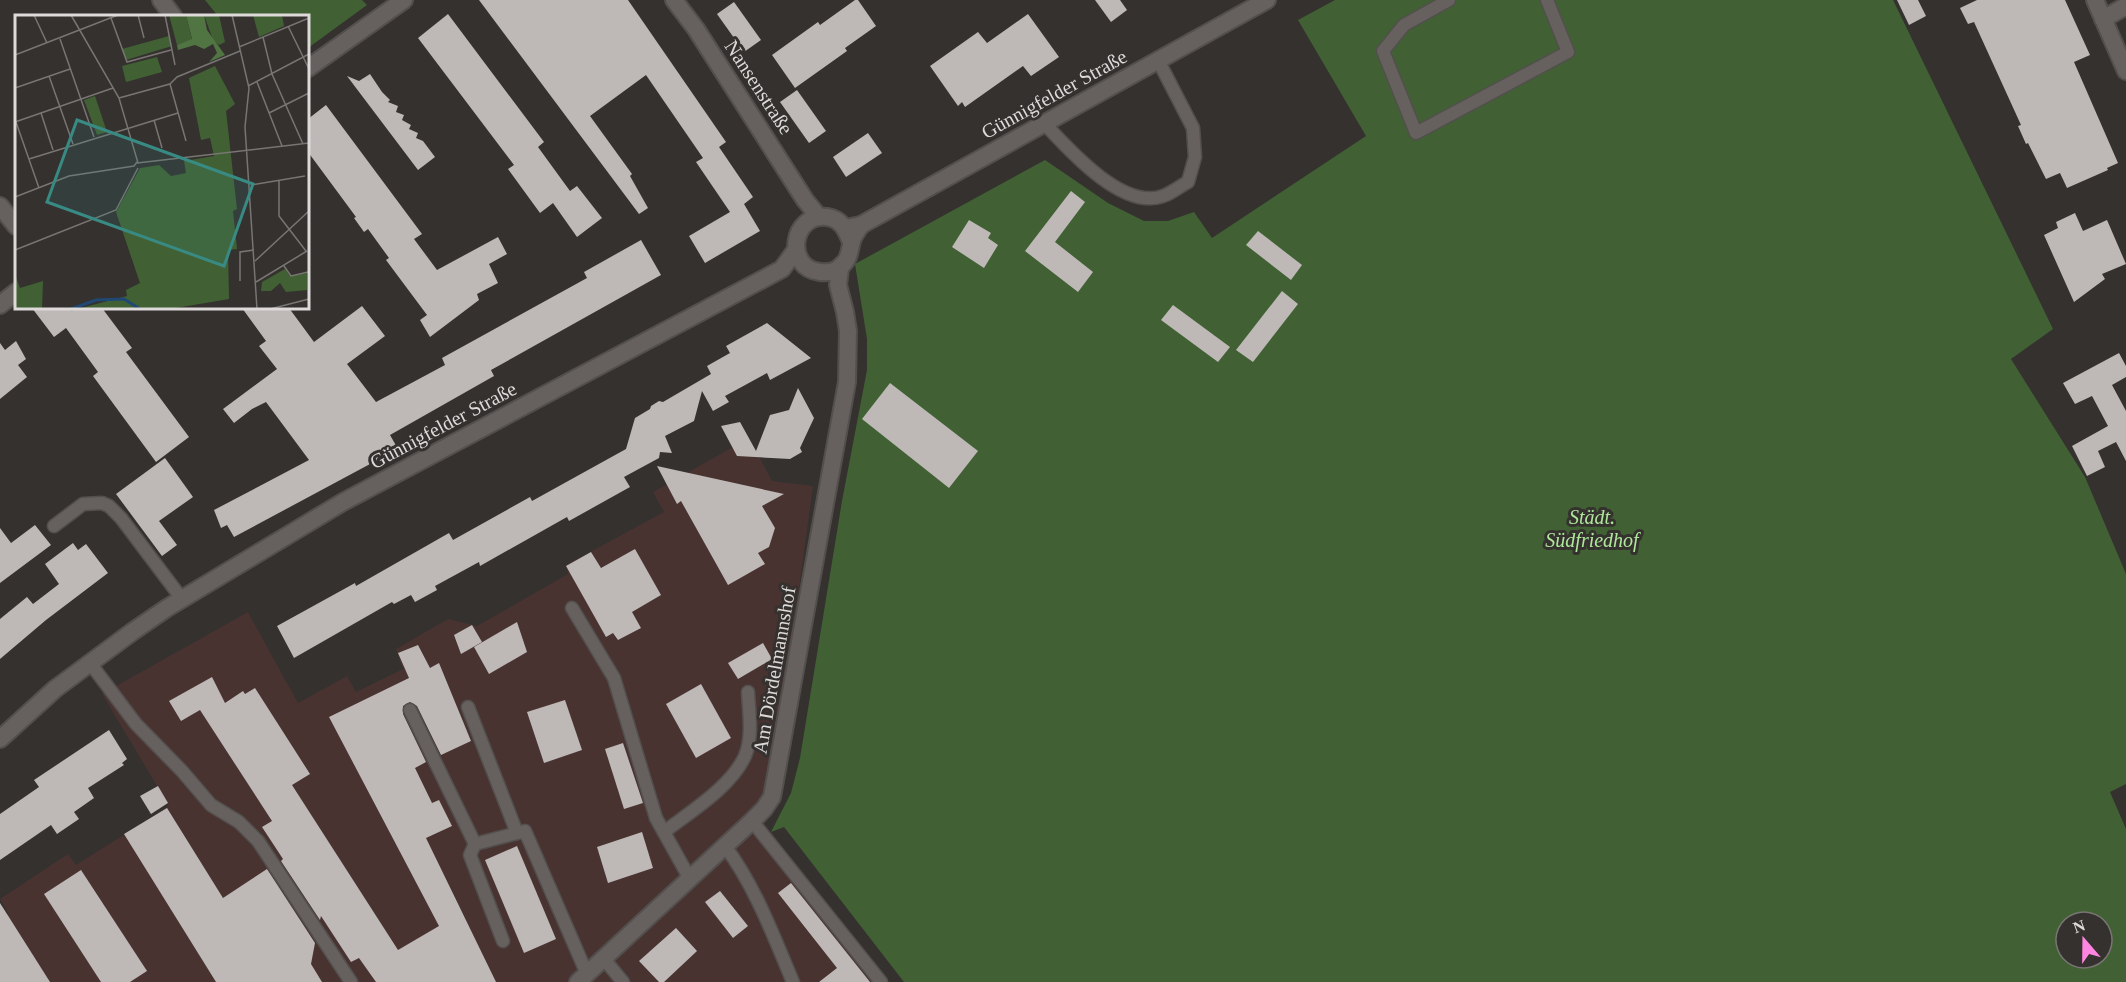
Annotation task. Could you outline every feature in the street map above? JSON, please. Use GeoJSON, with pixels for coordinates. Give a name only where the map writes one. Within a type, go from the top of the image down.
{"type":"FeatureCollection","features":[{"type":"Feature","properties":{"kind":"street"},"geometry":{"type":"LineString","coordinates":[[160,0],[172,15]]}},
{"type":"Feature","properties":{"kind":"street"},"geometry":{"type":"LineString","coordinates":[[309,67],[404,0]]}},
{"type":"Feature","properties":{"kind":"street","name":"Nansenstraße"},"geometry":{"type":"LineString","coordinates":[[674,0],[696,29],[806,200],[812,220]]}},
{"type":"Feature","properties":{"kind":"street","name":"Günnigfelder Straße"},"geometry":{"type":"LineString","coordinates":[[853,231],[1267,0]]}},
{"type":"Feature","properties":{"kind":"street"},"geometry":{"type":"LineString","coordinates":[[2095,0],[2126,72]]}},
{"type":"Feature","properties":{"kind":"street"},"geometry":{"type":"LineString","coordinates":[[2103,19],[2126,6]]}},
{"type":"Feature","properties":{"kind":"street"},"geometry":{"type":"LineString","coordinates":[[0,206],[15,225]]}},
{"type":"Feature","properties":{"kind":"street"},"geometry":{"type":"LineString","coordinates":[[812,220],[829,217],[853,231],[851,251],[847,260],[832,270]]}},
{"type":"Feature","properties":{"kind":"street","name":"Günnigfelder Straße"},"geometry":{"type":"LineString","coordinates":[[782,269],[795,250],[798,231],[812,220]]}},
{"type":"Feature","properties":{"kind":"street"},"geometry":{"type":"LineString","coordinates":[[795,250],[799,260],[806,268]]}},
{"type":"Feature","properties":{"kind":"street","name":"Günnigfelder Straße"},"geometry":{"type":"LineString","coordinates":[[0,739],[55,689],[132,632],[182,599],[343,502],[782,269],[806,268],[815,272],[832,270]]}},
{"type":"Feature","properties":{"kind":"street","name":"Am Dördelmannshof"},"geometry":{"type":"LineString","coordinates":[[582,978],[752,822],[772,797],[847,382],[848,331],[838,285],[832,270]]}},
{"type":"Feature","properties":{"kind":"street"},"geometry":{"type":"LineString","coordinates":[[0,305],[15,293]]}},
{"type":"Feature","properties":{"kind":"lane"},"geometry":{"type":"LineString","coordinates":[[1449,0],[1404,25],[1383,51],[1416,134],[1568,52],[1546,0]]}},
{"type":"Feature","properties":{"kind":"lane"},"geometry":{"type":"LineString","coordinates":[[1044,123],[1074,155],[1106,182],[1139,198],[1162,196],[1188,182],[1195,157],[1193,128],[1158,60]]}},
{"type":"Feature","properties":{"kind":"lane"},"geometry":{"type":"LineString","coordinates":[[54,526],[83,504],[102,503],[109,506],[121,518],[182,599]]}},
{"type":"Feature","properties":{"kind":"lane"},"geometry":{"type":"LineString","coordinates":[[572,608],[614,678],[656,818],[690,879]]}},
{"type":"Feature","properties":{"kind":"lane"},"geometry":{"type":"LineString","coordinates":[[90,663],[136,724],[182,771],[211,805],[239,822],[258,841],[351,982]]}},
{"type":"Feature","properties":{"kind":"lane"},"geometry":{"type":"LineString","coordinates":[[664,832],[710,796],[734,773],[745,755],[751,725],[747,692]]}},
{"type":"Feature","properties":{"kind":"lane"},"geometry":{"type":"LineString","coordinates":[[468,707],[517,833]]}},
{"type":"Feature","properties":{"kind":"lane"},"geometry":{"type":"LineString","coordinates":[[411,710],[474,844],[470,855],[503,941]]}},
{"type":"Feature","properties":{"kind":"lane"},"geometry":{"type":"LineString","coordinates":[[752,822],[881,982]]}},
{"type":"Feature","properties":{"kind":"lane"},"geometry":{"type":"LineString","coordinates":[[474,844],[525,831],[582,978]]}},
{"type":"Feature","properties":{"kind":"lane"},"geometry":{"type":"LineString","coordinates":[[725,846],[740,866],[762,907],[793,982]]}},
{"type":"Feature","properties":{"kind":"lane"},"geometry":{"type":"LineString","coordinates":[[604,959],[623,982]]}},
{"type":"Feature","properties":{"kind":"shaded area"},"geometry":{"type":"Polygon","coordinates":[[[749,438],[772,481],[813,486],[773,779],[753,812],[889,982],[0,982],[0,921],[9,915],[0,899],[68,854],[76,865],[169,806],[102,694],[248,612],[298,703],[347,676],[356,692],[403,669],[396,649],[448,619],[477,626],[568,574],[566,565],[664,512],[653,492],[749,438]]]}},
{"type":"Feature","properties":{"kind":"green space"},"geometry":{"type":"Polygon","coordinates":[[[205,0],[362,0],[367,5],[309,47],[309,15],[217,15],[205,0]]]}},
{"type":"Feature","properties":{"kind":"green space","name":"Städt. Südfriedhof"},"geometry":{"type":"Polygon","coordinates":[[[1335,0],[1893,0],[2053,329],[2011,359],[2085,477],[2126,574],[2126,784],[2110,792],[2126,829],[2126,982],[904,982],[784,827],[771,832],[791,793],[800,758],[842,501],[867,370],[867,339],[855,264],[1045,160],[1108,203],[1144,221],[1168,221],[1194,212],[1212,238],[1366,136],[1298,20],[1335,0]]]}},
{"type":"Feature","properties":{"kind":"building"},"geometry":{"type":"Polygon","coordinates":[[[479,0],[628,0],[726,142],[719,147],[753,197],[744,204],[760,231],[705,263],[689,236],[730,212],[696,162],[703,158],[646,75],[590,116],[632,174],[630,176],[648,208],[639,214],[479,0]]]}},
{"type":"Feature","properties":{"kind":"building"},"geometry":{"type":"Polygon","coordinates":[[[858,0],[876,26],[845,48],[847,51],[795,88],[772,55],[818,22],[820,25],[858,0]]]}},
{"type":"Feature","properties":{"kind":"building"},"geometry":{"type":"Polygon","coordinates":[[[1095,0],[1120,0],[1127,10],[1111,22],[1095,0]]]}},
{"type":"Feature","properties":{"kind":"building"},"geometry":{"type":"Polygon","coordinates":[[[1897,0],[1918,0],[1926,16],[1909,25],[1897,0]]]}},
{"type":"Feature","properties":{"kind":"building"},"geometry":{"type":"Polygon","coordinates":[[[1977,0],[2065,0],[2090,55],[2074,62],[2118,163],[2107,168],[2108,170],[2067,188],[2060,173],[2046,179],[2028,143],[2026,144],[2018,126],[2021,125],[1974,22],[1968,24],[1960,8],[1977,0]]]}},
{"type":"Feature","properties":{"kind":"building"},"geometry":{"type":"Polygon","coordinates":[[[734,2],[761,40],[744,52],[717,14],[734,2]]]}},
{"type":"Feature","properties":{"kind":"building"},"geometry":{"type":"Polygon","coordinates":[[[448,14],[544,142],[538,147],[570,191],[577,186],[602,218],[577,237],[553,203],[540,213],[508,169],[514,165],[418,38],[448,14]]]}},
{"type":"Feature","properties":{"kind":"building"},"geometry":{"type":"Polygon","coordinates":[[[1028,14],[1059,57],[1031,76],[1023,66],[965,107],[962,102],[958,106],[930,66],[978,32],[987,43],[1028,14]]]}},
{"type":"Feature","properties":{"kind":"building"},"geometry":{"type":"Polygon","coordinates":[[[370,74],[390,100],[388,102],[398,106],[396,112],[404,115],[402,120],[411,125],[409,129],[418,133],[416,138],[423,141],[435,157],[418,170],[347,76],[359,81],[370,74]]]}},
{"type":"Feature","properties":{"kind":"building"},"geometry":{"type":"Polygon","coordinates":[[[797,90],[826,131],[809,143],[780,102],[797,90]]]}},
{"type":"Feature","properties":{"kind":"building"},"geometry":{"type":"Polygon","coordinates":[[[326,105],[422,234],[414,239],[437,270],[498,237],[507,254],[489,264],[498,283],[477,294],[479,300],[430,337],[420,320],[427,315],[386,260],[389,258],[368,229],[364,232],[354,218],[356,217],[309,153],[309,118],[326,105]]]}},
{"type":"Feature","properties":{"kind":"building"},"geometry":{"type":"Polygon","coordinates":[[[868,133],[882,153],[846,177],[833,157],[868,133]]]}},
{"type":"Feature","properties":{"kind":"building"},"geometry":{"type":"Polygon","coordinates":[[[1071,191],[1085,202],[1055,242],[1093,272],[1078,292],[1025,251],[1071,191]]]}},
{"type":"Feature","properties":{"kind":"building"},"geometry":{"type":"Polygon","coordinates":[[[2075,213],[2083,231],[2107,220],[2126,264],[2102,274],[2105,279],[2074,302],[2044,235],[2058,228],[2056,222],[2075,213]]]}},
{"type":"Feature","properties":{"kind":"building"},"geometry":{"type":"Polygon","coordinates":[[[969,220],[991,233],[988,238],[998,245],[984,268],[952,247],[969,220]]]}},
{"type":"Feature","properties":{"kind":"building"},"geometry":{"type":"Polygon","coordinates":[[[1258,231],[1302,265],[1291,280],[1246,245],[1258,231]]]}},
{"type":"Feature","properties":{"kind":"building"},"geometry":{"type":"Polygon","coordinates":[[[641,240],[661,275],[491,370],[494,376],[390,435],[398,449],[234,537],[227,525],[221,528],[214,510],[309,460],[266,402],[252,409],[234,423],[223,409],[277,369],[259,346],[266,341],[243,309],[290,309],[314,342],[362,306],[385,336],[347,364],[376,402],[445,365],[442,358],[587,278],[584,272],[641,240]]]}},
{"type":"Feature","properties":{"kind":"building"},"geometry":{"type":"Polygon","coordinates":[[[1282,291],[1298,304],[1253,362],[1236,350],[1282,291]]]}},
{"type":"Feature","properties":{"kind":"building"},"geometry":{"type":"Polygon","coordinates":[[[1173,305],[1230,347],[1218,362],[1161,320],[1173,305]]]}},
{"type":"Feature","properties":{"kind":"building"},"geometry":{"type":"Polygon","coordinates":[[[33,309],[103,309],[132,348],[126,352],[189,437],[156,462],[93,376],[98,372],[66,328],[54,337],[33,309]]]}},
{"type":"Feature","properties":{"kind":"building"},"geometry":{"type":"Polygon","coordinates":[[[767,323],[811,358],[770,380],[767,373],[725,396],[729,402],[713,411],[702,391],[694,421],[665,436],[672,453],[660,452],[659,458],[624,477],[630,487],[569,521],[567,517],[480,566],[479,562],[435,586],[437,590],[415,602],[411,595],[394,604],[392,602],[294,658],[277,626],[355,583],[356,586],[449,533],[453,540],[530,497],[532,501],[626,449],[635,418],[659,401],[663,402],[711,374],[707,366],[730,353],[726,346],[767,323]]]}},
{"type":"Feature","properties":{"kind":"building"},"geometry":{"type":"Polygon","coordinates":[[[16,341],[26,359],[18,365],[27,377],[0,399],[0,343],[5,350],[16,341]]]}},
{"type":"Feature","properties":{"kind":"building"},"geometry":{"type":"Polygon","coordinates":[[[2119,353],[2126,366],[2126,377],[2112,385],[2126,411],[2126,461],[2116,442],[2098,451],[2105,467],[2087,476],[2072,446],[2108,426],[2092,396],[2075,404],[2063,383],[2119,353]]]}},
{"type":"Feature","properties":{"kind":"building"},"geometry":{"type":"Polygon","coordinates":[[[890,383],[978,451],[949,488],[862,419],[890,383]]]}},
{"type":"Feature","properties":{"kind":"building"},"geometry":{"type":"Polygon","coordinates":[[[798,388],[814,418],[800,448],[802,452],[790,459],[737,456],[721,426],[740,422],[756,451],[770,415],[789,410],[798,388]]]}},
{"type":"Feature","properties":{"kind":"building"},"geometry":{"type":"Polygon","coordinates":[[[165,458],[193,497],[159,521],[177,545],[162,556],[116,494],[165,458]]]}},
{"type":"Feature","properties":{"kind":"building"},"geometry":{"type":"Polygon","coordinates":[[[657,466],[784,494],[762,506],[775,528],[769,547],[758,553],[765,564],[728,585],[681,501],[677,504],[657,466]]]}},
{"type":"Feature","properties":{"kind":"building"},"geometry":{"type":"Polygon","coordinates":[[[35,525],[51,545],[0,583],[0,528],[11,543],[35,525]]]}},
{"type":"Feature","properties":{"kind":"building"},"geometry":{"type":"Polygon","coordinates":[[[73,543],[78,550],[86,544],[108,573],[46,620],[0,659],[0,619],[27,597],[33,604],[59,584],[45,564],[73,543]]]}},
{"type":"Feature","properties":{"kind":"building"},"geometry":{"type":"Polygon","coordinates":[[[635,549],[661,595],[632,612],[641,628],[618,640],[613,633],[606,637],[566,566],[591,552],[601,568],[635,549]]]}},
{"type":"Feature","properties":{"kind":"building"},"geometry":{"type":"Polygon","coordinates":[[[517,622],[527,652],[489,674],[474,647],[517,622]]]}},
{"type":"Feature","properties":{"kind":"building"},"geometry":{"type":"Polygon","coordinates":[[[472,625],[482,642],[461,654],[454,635],[472,625]]]}},
{"type":"Feature","properties":{"kind":"building"},"geometry":{"type":"Polygon","coordinates":[[[763,643],[772,659],[738,679],[728,663],[763,643]]]}},
{"type":"Feature","properties":{"kind":"building"},"geometry":{"type":"Polygon","coordinates":[[[418,645],[430,668],[439,663],[471,741],[441,755],[417,706],[410,702],[403,706],[403,714],[426,762],[415,768],[432,803],[439,800],[452,826],[426,838],[496,982],[376,982],[359,958],[351,962],[281,861],[283,859],[262,827],[272,821],[200,710],[181,721],[169,701],[212,677],[225,703],[243,691],[245,694],[255,688],[310,774],[292,785],[398,950],[439,926],[329,717],[409,678],[398,653],[418,645]]]}},
{"type":"Feature","properties":{"kind":"building"},"geometry":{"type":"Polygon","coordinates":[[[701,684],[731,738],[696,758],[666,704],[701,684]]]}},
{"type":"Feature","properties":{"kind":"building"},"geometry":{"type":"Polygon","coordinates":[[[565,700],[582,750],[544,763],[527,712],[565,700]]]}},
{"type":"Feature","properties":{"kind":"building"},"geometry":{"type":"Polygon","coordinates":[[[109,730],[127,759],[122,763],[124,765],[88,788],[94,798],[74,812],[79,819],[57,834],[51,825],[0,860],[0,814],[39,787],[34,780],[109,730]]]}},
{"type":"Feature","properties":{"kind":"building"},"geometry":{"type":"Polygon","coordinates":[[[623,743],[643,803],[624,809],[605,749],[623,743]]]}},
{"type":"Feature","properties":{"kind":"building"},"geometry":{"type":"Polygon","coordinates":[[[158,786],[168,803],[151,814],[140,796],[158,786]]]}},
{"type":"Feature","properties":{"kind":"building"},"geometry":{"type":"Polygon","coordinates":[[[167,808],[223,898],[267,869],[315,943],[311,964],[322,982],[216,982],[124,834],[167,808]]]}},
{"type":"Feature","properties":{"kind":"building"},"geometry":{"type":"Polygon","coordinates":[[[642,832],[653,868],[608,883],[597,847],[642,832]]]}},
{"type":"Feature","properties":{"kind":"building"},"geometry":{"type":"Polygon","coordinates":[[[517,846],[556,939],[524,953],[485,860],[517,846]]]}},
{"type":"Feature","properties":{"kind":"building"},"geometry":{"type":"Polygon","coordinates":[[[81,870],[147,971],[130,982],[101,982],[44,894],[81,870]]]}},
{"type":"Feature","properties":{"kind":"building"},"geometry":{"type":"Polygon","coordinates":[[[791,883],[870,982],[819,982],[837,968],[778,893],[791,883]]]}},
{"type":"Feature","properties":{"kind":"building"},"geometry":{"type":"Polygon","coordinates":[[[720,891],[748,926],[733,938],[705,902],[720,891]]]}},
{"type":"Feature","properties":{"kind":"building"},"geometry":{"type":"Polygon","coordinates":[[[0,903],[50,982],[0,982],[0,903]]]}},
{"type":"Feature","properties":{"kind":"building"},"geometry":{"type":"Polygon","coordinates":[[[676,928],[697,951],[664,982],[659,982],[639,961],[676,928]]]}}]}
